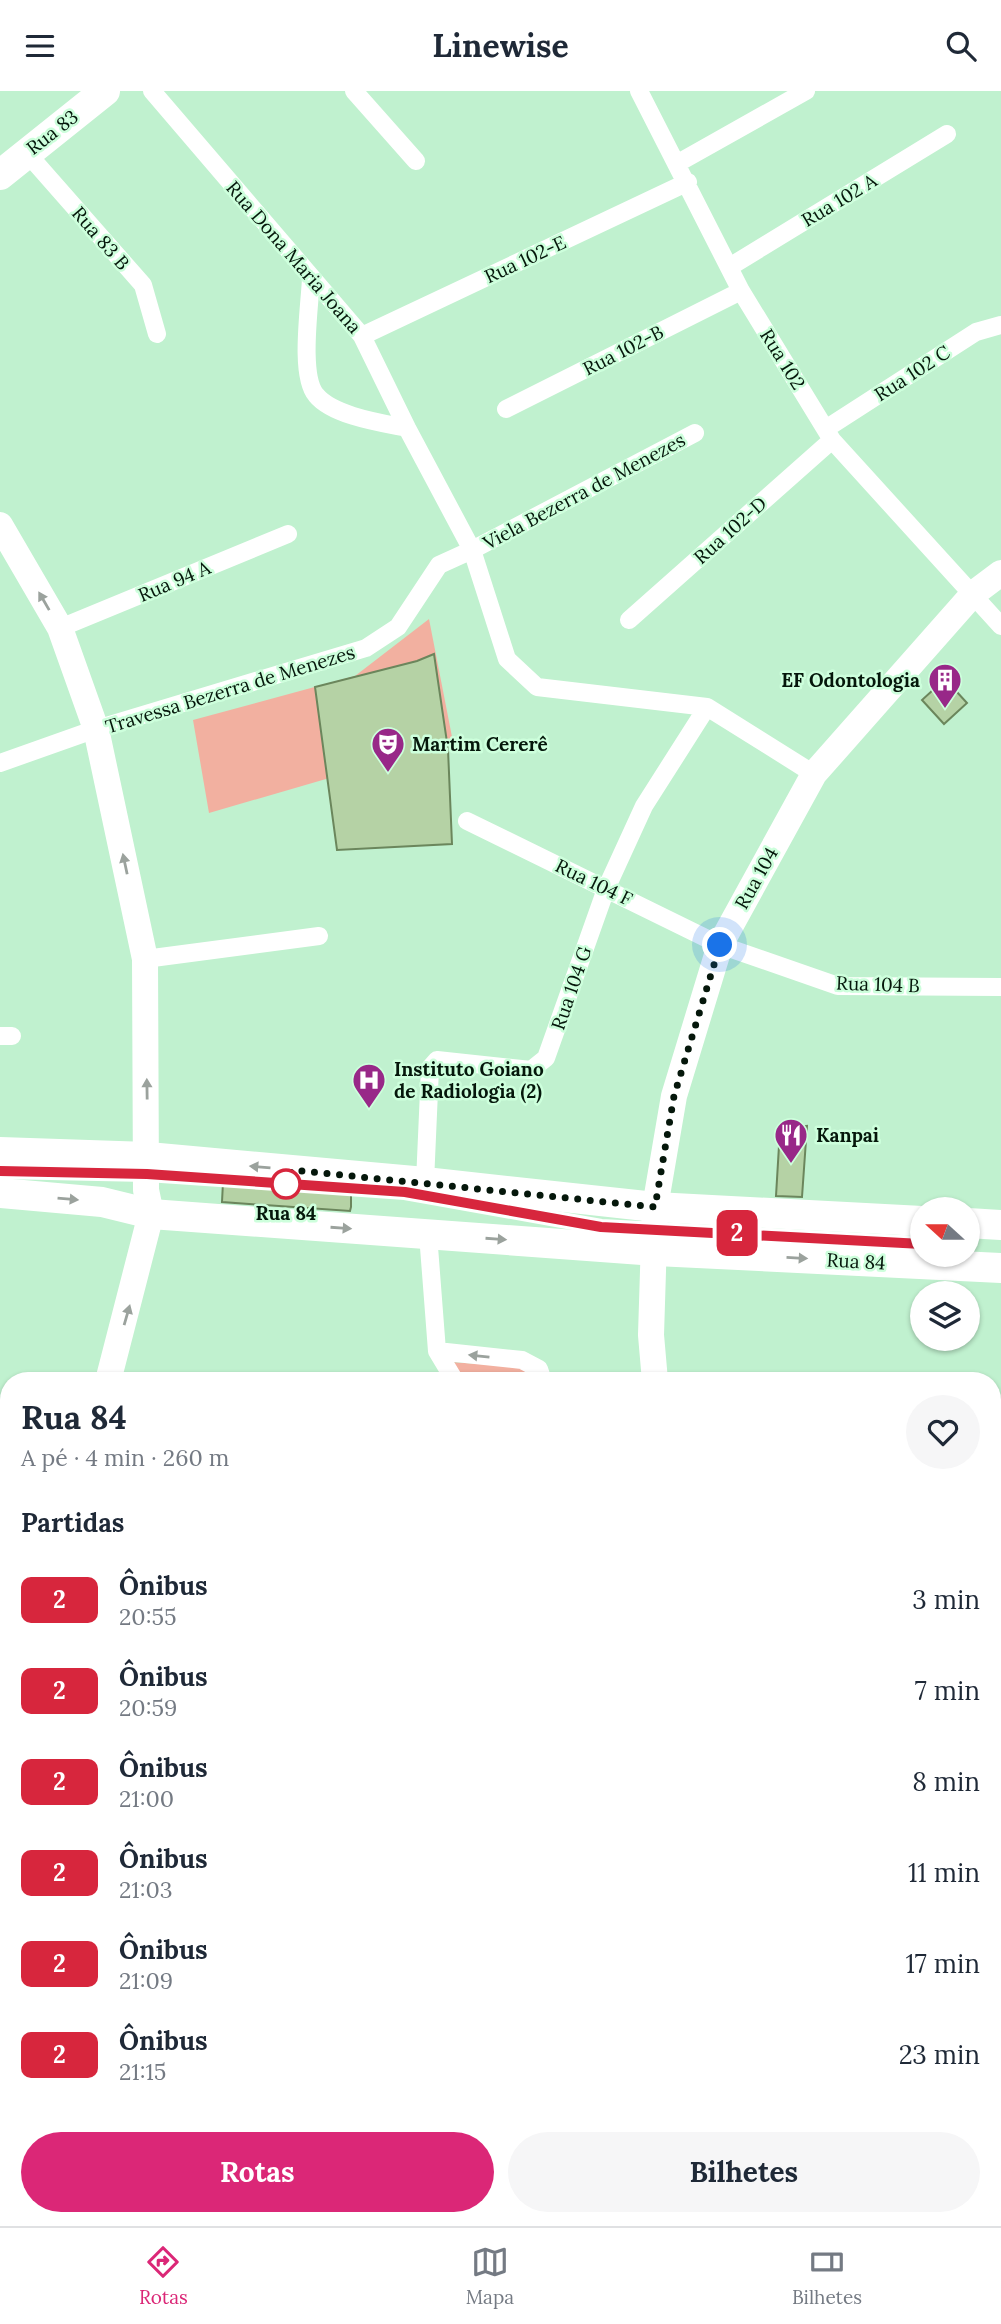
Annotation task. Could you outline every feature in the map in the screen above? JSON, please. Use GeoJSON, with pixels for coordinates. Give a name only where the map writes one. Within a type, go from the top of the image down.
{"type":"FeatureCollection","features":[{"type":"Feature","properties":{"kind":"main road","name":"Rua 83"},"geometry":{"type":"LineString","coordinates":[[0,175],[105,91]]}},
{"type":"Feature","properties":{"kind":"main road"},"geometry":{"type":"LineString","coordinates":[[0,1152],[148,1157],[425,1182],[655,1207],[910,1220]]}},
{"type":"Feature","properties":{"kind":"main road","name":"Rua 84"},"geometry":{"type":"LineString","coordinates":[[0,1193],[102,1202],[151,1214],[656,1251],[1001,1268]]}},
{"type":"Feature","properties":{"kind":"main road"},"geometry":{"type":"LineString","coordinates":[[980,1224],[1001,1225]]}},
{"type":"Feature","properties":{"kind":"street","name":"Rua Dona Maria Joana"},"geometry":{"type":"LineString","coordinates":[[152,91],[362,336],[472,550]]}},
{"type":"Feature","properties":{"kind":"street"},"geometry":{"type":"LineString","coordinates":[[354,91],[416,160]]}},
{"type":"Feature","properties":{"kind":"street","name":"Rua 102"},"geometry":{"type":"LineString","coordinates":[[639,91],[731,266],[741,291],[829,434],[1001,626]]}},
{"type":"Feature","properties":{"kind":"street"},"geometry":{"type":"LineString","coordinates":[[678,163],[806,91]]}},
{"type":"Feature","properties":{"kind":"street","name":"Rua 102 A"},"geometry":{"type":"LineString","coordinates":[[731,266],[947,134]]}},
{"type":"Feature","properties":{"kind":"street","name":"Rua 83 B"},"geometry":{"type":"LineString","coordinates":[[26,152],[143,285],[157,334]]}},
{"type":"Feature","properties":{"kind":"street","name":"Rua 102-E"},"geometry":{"type":"LineString","coordinates":[[362,336],[688,183]]}},
{"type":"Feature","properties":{"kind":"street"},"geometry":{"type":"LineString","coordinates":[[311,278],[307,372],[316,395],[352,417],[407,428]]}},
{"type":"Feature","properties":{"kind":"street","name":"Rua 102-B"},"geometry":{"type":"LineString","coordinates":[[506,409],[741,291]]}},
{"type":"Feature","properties":{"kind":"street","name":"Rua 102 C"},"geometry":{"type":"LineString","coordinates":[[829,434],[976,332],[1001,325]]}},
{"type":"Feature","properties":{"kind":"street","name":"Viela Bezerra de Menezes"},"geometry":{"type":"LineString","coordinates":[[472,550],[695,433]]}},
{"type":"Feature","properties":{"kind":"street","name":"Rua 102-D"},"geometry":{"type":"LineString","coordinates":[[629,620],[829,434]]}},
{"type":"Feature","properties":{"kind":"street"},"geometry":{"type":"LineString","coordinates":[[0,525],[60,628],[96,729],[145,959],[148,1157],[146,1190],[151,1214],[110,1372]]}},
{"type":"Feature","properties":{"kind":"street","name":"Rua 94 A"},"geometry":{"type":"LineString","coordinates":[[60,628],[288,534]]}},
{"type":"Feature","properties":{"kind":"street"},"geometry":{"type":"LineString","coordinates":[[472,550],[507,659],[537,687],[707,707],[814,774]]}},
{"type":"Feature","properties":{"kind":"street","name":"Travessa Bezerra de Menezes"},"geometry":{"type":"LineString","coordinates":[[0,762],[96,729],[366,648],[398,627],[439,565],[472,550]]}},
{"type":"Feature","properties":{"kind":"street","name":"Rua 104"},"geometry":{"type":"LineString","coordinates":[[654,1372],[651,1335],[656,1251],[655,1207],[674,1096],[720,945],[814,774],[973,594],[1001,573]]}},
{"type":"Feature","properties":{"kind":"street","name":"Rua 104 G"},"geometry":{"type":"LineString","coordinates":[[425,1182],[430,1068],[437,1061],[531,1070],[547,1058],[606,889],[645,806],[707,707]]}},
{"type":"Feature","properties":{"kind":"street","name":"Rua 104 F"},"geometry":{"type":"LineString","coordinates":[[467,821],[720,945]]}},
{"type":"Feature","properties":{"kind":"street"},"geometry":{"type":"LineString","coordinates":[[145,959],[319,936]]}},
{"type":"Feature","properties":{"kind":"street","name":"Rua 104 B"},"geometry":{"type":"LineString","coordinates":[[720,945],[838,986],[1000,987]]}},
{"type":"Feature","properties":{"kind":"street"},"geometry":{"type":"LineString","coordinates":[[428,1234],[437,1351],[450,1372]]}},
{"type":"Feature","properties":{"kind":"street"},"geometry":{"type":"LineString","coordinates":[[437,1351],[522,1360],[540,1372]]}},
{"type":"Feature","properties":{"kind":"shaded area"},"geometry":{"type":"Polygon","coordinates":[[[429,619],[453,742],[209,813],[193,720],[355,676],[429,619]]]}},
{"type":"Feature","properties":{"kind":"shaded area"},"geometry":{"type":"Polygon","coordinates":[[[450,1362],[507,1366],[527,1372],[456,1372],[450,1362]]]}},
{"type":"Feature","properties":{"kind":"building","name":"Martim Cererê"},"geometry":{"type":"Polygon","coordinates":[[[434,654],[448,749],[452,844],[337,850],[315,687],[417,661],[434,654]]]}},
{"type":"Feature","properties":{"kind":"building","name":"EF Odontologia"},"geometry":{"type":"Polygon","coordinates":[[[945,679],[967,703],[944,724],[922,700],[945,679]]]}},
{"type":"Feature","properties":{"kind":"building","name":"Kanpai"},"geometry":{"type":"Polygon","coordinates":[[[807,1126],[802,1197],[776,1196],[780,1129],[807,1126]]]}},
{"type":"Feature","properties":{"kind":"building","name":"Rua 84"},"geometry":{"type":"Polygon","coordinates":[[[223,1182],[351,1193],[351,1207],[350,1211],[222,1202],[223,1182]]]}},
{"type":"Feature","properties":{"kind":"bus line","name":"2"},"geometry":{"type":"LineString","coordinates":[[0,1171],[147,1174],[405,1192],[601,1227],[910,1243]]}},
{"type":"Feature","properties":{"kind":"place","name":"EF Odontologia"},"geometry":{"type":"Point","coordinates":[945,710]}},
{"type":"Feature","properties":{"kind":"place","name":"Martim Cererê"},"geometry":{"type":"Point","coordinates":[388,774]}},
{"type":"Feature","properties":{"kind":"place","name":"Instituto Goiano de Radiologia (2)"},"geometry":{"type":"Point","coordinates":[369,1110]}},
{"type":"Feature","properties":{"kind":"place","name":"Kanpai"},"geometry":{"type":"Point","coordinates":[791,1165]}},
{"type":"Feature","properties":{"kind":"place","name":"Rua 84"},"geometry":{"type":"Point","coordinates":[286,1184]}},
{"type":"Feature","properties":{"kind":"route"},"geometry":{"type":"LineString","coordinates":[[286,1184],[292,1170],[655,1207],[674,1096],[720,945]]}}]}
